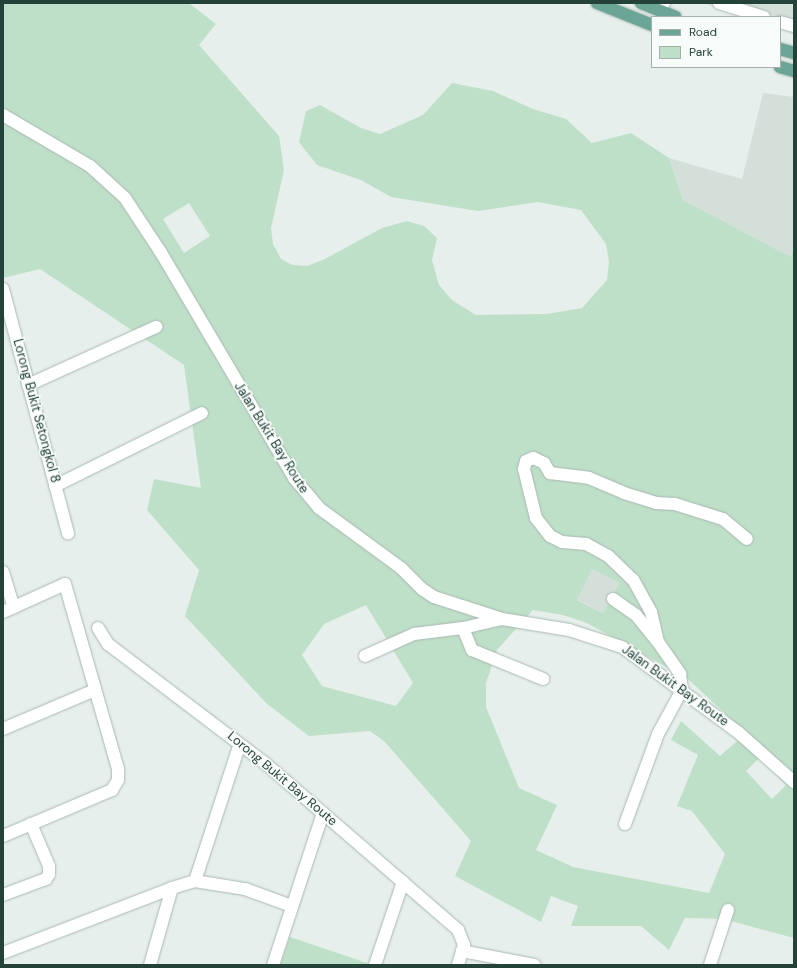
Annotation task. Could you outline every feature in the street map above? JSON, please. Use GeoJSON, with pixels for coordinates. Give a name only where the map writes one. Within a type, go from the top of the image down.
{"type":"FeatureCollection","features":[{"type":"Feature","properties":{"kind":"main road"},"geometry":{"type":"LineString","coordinates":[[597,3],[651,25]]}},
{"type":"Feature","properties":{"kind":"main road"},"geometry":{"type":"LineString","coordinates":[[641,3],[673,16]]}},
{"type":"Feature","properties":{"kind":"main road"},"geometry":{"type":"LineString","coordinates":[[781,49],[794,53]]}},
{"type":"Feature","properties":{"kind":"main road"},"geometry":{"type":"LineString","coordinates":[[781,67],[794,71]]}},
{"type":"Feature","properties":{"kind":"street"},"geometry":{"type":"LineString","coordinates":[[657,3],[664,3]]}},
{"type":"Feature","properties":{"kind":"street"},"geometry":{"type":"LineString","coordinates":[[719,3],[761,16]]}},
{"type":"Feature","properties":{"kind":"street"},"geometry":{"type":"LineString","coordinates":[[781,22],[794,26]]}},
{"type":"Feature","properties":{"kind":"street","name":"Jalan Bukit Bay Route"},"geometry":{"type":"LineString","coordinates":[[3,115],[90,166],[125,198],[160,251],[294,478],[319,508],[401,568],[422,589],[448,602],[502,619],[568,630],[603,639],[622,647],[739,733],[794,782]]}},
{"type":"Feature","properties":{"kind":"street","name":"Lorong Bukit Setongkol 8"},"geometry":{"type":"LineString","coordinates":[[3,290],[68,533]]}},
{"type":"Feature","properties":{"kind":"street"},"geometry":{"type":"LineString","coordinates":[[28,385],[156,328]]}},
{"type":"Feature","properties":{"kind":"street"},"geometry":{"type":"LineString","coordinates":[[56,486],[202,413]]}},
{"type":"Feature","properties":{"kind":"street"},"geometry":{"type":"LineString","coordinates":[[658,642],[651,612],[628,575],[608,556],[586,544],[562,542],[550,536],[536,518],[524,469],[526,461],[533,458],[544,463],[550,473],[589,478],[624,493],[656,503],[675,504],[723,519],[747,539]]}},
{"type":"Feature","properties":{"kind":"street"},"geometry":{"type":"LineString","coordinates":[[3,572],[8,609],[65,584],[118,769],[118,780],[112,790],[3,836]]}},
{"type":"Feature","properties":{"kind":"street"},"geometry":{"type":"LineString","coordinates":[[613,599],[636,615],[658,642],[680,674],[682,690],[658,734],[625,824]]}},
{"type":"Feature","properties":{"kind":"street"},"geometry":{"type":"LineString","coordinates":[[365,656],[414,634],[463,628],[502,619]]}},
{"type":"Feature","properties":{"kind":"street","name":"Lorong Bukit Bay Route"},"geometry":{"type":"LineString","coordinates":[[98,628],[108,644],[223,729],[239,746],[266,764],[458,930],[464,945],[462,951]]}},
{"type":"Feature","properties":{"kind":"street"},"geometry":{"type":"LineString","coordinates":[[463,628],[472,650],[543,679]]}},
{"type":"Feature","properties":{"kind":"street"},"geometry":{"type":"LineString","coordinates":[[3,729],[96,690]]}},
{"type":"Feature","properties":{"kind":"street"},"geometry":{"type":"LineString","coordinates":[[195,881],[239,746]]}},
{"type":"Feature","properties":{"kind":"street"},"geometry":{"type":"LineString","coordinates":[[273,965],[323,813]]}},
{"type":"Feature","properties":{"kind":"street"},"geometry":{"type":"LineString","coordinates":[[3,895],[46,879],[50,874],[49,866],[31,824]]}},
{"type":"Feature","properties":{"kind":"street"},"geometry":{"type":"LineString","coordinates":[[3,953],[172,888],[195,881],[245,889],[292,906]]}},
{"type":"Feature","properties":{"kind":"street"},"geometry":{"type":"LineString","coordinates":[[375,965],[403,882]]}},
{"type":"Feature","properties":{"kind":"street"},"geometry":{"type":"LineString","coordinates":[[150,965],[172,888]]}},
{"type":"Feature","properties":{"kind":"street"},"geometry":{"type":"LineString","coordinates":[[710,965],[728,910]]}},
{"type":"Feature","properties":{"kind":"street"},"geometry":{"type":"LineString","coordinates":[[458,965],[462,951],[535,965]]}},
{"type":"Feature","properties":{"kind":"shaded area"},"geometry":{"type":"Polygon","coordinates":[[[702,3],[794,3],[794,32],[781,18],[781,16],[744,16],[702,3]]]}},
{"type":"Feature","properties":{"kind":"shaded area"},"geometry":{"type":"Polygon","coordinates":[[[763,93],[794,97],[794,246],[791,257],[683,200],[669,158],[742,179],[763,93]]]}},
{"type":"Feature","properties":{"kind":"shaded area"},"geometry":{"type":"Polygon","coordinates":[[[592,569],[619,583],[603,613],[577,599],[592,569]]]}},
{"type":"Feature","properties":{"kind":"green space"},"geometry":{"type":"Polygon","coordinates":[[[3,3],[189,3],[216,24],[199,45],[279,136],[284,170],[271,228],[273,244],[281,259],[292,265],[307,266],[325,259],[382,228],[407,221],[424,226],[437,238],[432,260],[439,285],[452,300],[476,315],[547,314],[582,308],[607,280],[609,262],[606,244],[581,210],[538,202],[478,211],[391,197],[361,180],[317,165],[299,142],[306,111],[320,105],[361,128],[380,134],[423,115],[452,83],[493,91],[533,109],[566,119],[592,143],[631,133],[669,158],[683,200],[791,257],[794,246],[794,938],[723,919],[685,918],[669,950],[641,926],[571,926],[578,906],[551,896],[541,922],[455,876],[471,841],[385,742],[370,731],[309,736],[267,704],[185,616],[199,570],[147,510],[154,479],[201,488],[184,365],[40,269],[3,278],[3,3]],[[189,203],[163,219],[184,253],[210,236],[189,203]],[[592,569],[577,600],[603,613],[619,583],[592,569]],[[366,605],[324,624],[302,655],[322,686],[396,706],[413,683],[366,605]],[[533,610],[497,650],[486,683],[486,707],[519,788],[557,805],[536,850],[573,867],[709,893],[725,854],[692,811],[677,806],[698,755],[671,740],[681,721],[720,756],[746,733],[688,679],[587,623],[563,615],[533,610]],[[760,757],[746,771],[772,799],[786,785],[760,757]]]}},
{"type":"Feature","properties":{"kind":"green space"},"geometry":{"type":"Polygon","coordinates":[[[290,937],[370,964],[280,965],[290,937]]]}}]}
